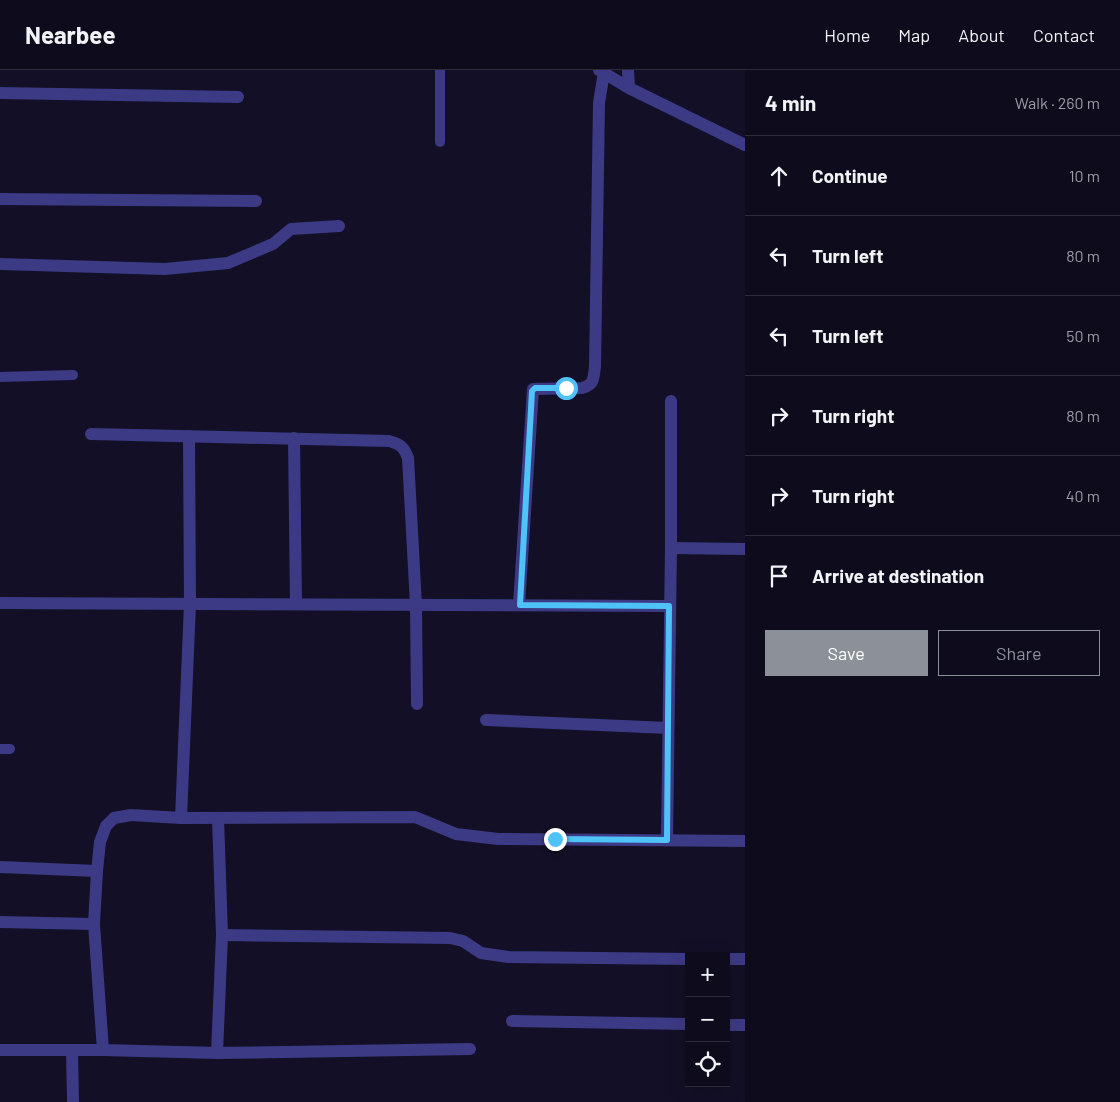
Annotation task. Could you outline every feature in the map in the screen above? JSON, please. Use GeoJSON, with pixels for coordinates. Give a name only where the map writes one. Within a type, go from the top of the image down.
{"type":"FeatureCollection","features":[{"type":"Feature","properties":{"kind":"street"},"geometry":{"type":"LineString","coordinates":[[628,70],[629,88]]}},
{"type":"Feature","properties":{"kind":"street"},"geometry":{"type":"LineString","coordinates":[[520,605],[533,389],[582,388],[589,386],[592,383],[595,367],[599,103],[602,71],[629,88],[745,145]]}},
{"type":"Feature","properties":{"kind":"street"},"geometry":{"type":"LineString","coordinates":[[0,93],[238,97]]}},
{"type":"Feature","properties":{"kind":"street"},"geometry":{"type":"LineString","coordinates":[[0,199],[256,201]]}},
{"type":"Feature","properties":{"kind":"street"},"geometry":{"type":"LineString","coordinates":[[0,264],[165,269],[228,263],[273,244],[291,229],[339,226]]}},
{"type":"Feature","properties":{"kind":"street"},"geometry":{"type":"LineString","coordinates":[[667,840],[671,401]]}},
{"type":"Feature","properties":{"kind":"street"},"geometry":{"type":"LineString","coordinates":[[91,434],[389,441],[400,444],[408,458],[416,605],[418,704]]}},
{"type":"Feature","properties":{"kind":"street"},"geometry":{"type":"LineString","coordinates":[[181,818],[190,604],[189,436]]}},
{"type":"Feature","properties":{"kind":"street"},"geometry":{"type":"LineString","coordinates":[[294,438],[296,604]]}},
{"type":"Feature","properties":{"kind":"street"},"geometry":{"type":"LineString","coordinates":[[671,548],[745,549]]}},
{"type":"Feature","properties":{"kind":"street"},"geometry":{"type":"LineString","coordinates":[[0,603],[669,606]]}},
{"type":"Feature","properties":{"kind":"street"},"geometry":{"type":"LineString","coordinates":[[486,720],[668,728]]}},
{"type":"Feature","properties":{"kind":"street"},"geometry":{"type":"LineString","coordinates":[[103,1050],[94,924],[100,842],[106,826],[114,818],[130,815],[181,818],[415,817],[456,834],[498,839],[745,841]]}},
{"type":"Feature","properties":{"kind":"street"},"geometry":{"type":"LineString","coordinates":[[217,1053],[222,935],[218,818]]}},
{"type":"Feature","properties":{"kind":"street"},"geometry":{"type":"LineString","coordinates":[[0,866],[97,871]]}},
{"type":"Feature","properties":{"kind":"street"},"geometry":{"type":"LineString","coordinates":[[0,922],[94,924]]}},
{"type":"Feature","properties":{"kind":"street"},"geometry":{"type":"LineString","coordinates":[[222,935],[450,938],[463,941],[480,953],[508,957],[685,958]]}},
{"type":"Feature","properties":{"kind":"street"},"geometry":{"type":"LineString","coordinates":[[730,959],[745,959]]}},
{"type":"Feature","properties":{"kind":"street"},"geometry":{"type":"LineString","coordinates":[[512,1021],[685,1024]]}},
{"type":"Feature","properties":{"kind":"street"},"geometry":{"type":"LineString","coordinates":[[730,1025],[745,1025]]}},
{"type":"Feature","properties":{"kind":"street"},"geometry":{"type":"LineString","coordinates":[[0,1050],[217,1053],[470,1049]]}},
{"type":"Feature","properties":{"kind":"street"},"geometry":{"type":"LineString","coordinates":[[72,1050],[73,1102]]}},
{"type":"Feature","properties":{"kind":"lane"},"geometry":{"type":"LineString","coordinates":[[440,70],[440,142]]}},
{"type":"Feature","properties":{"kind":"lane"},"geometry":{"type":"LineString","coordinates":[[0,377],[72,375]]}},
{"type":"Feature","properties":{"kind":"route"},"geometry":{"type":"LineString","coordinates":[[555,839],[667,840],[669,606],[520,605],[532,391],[534,388],[566,388]]}}]}
